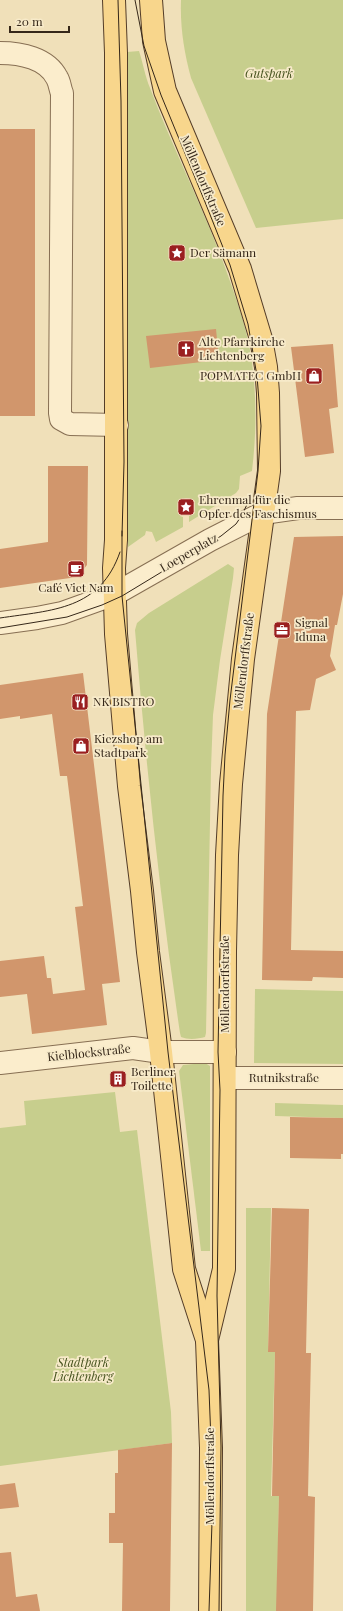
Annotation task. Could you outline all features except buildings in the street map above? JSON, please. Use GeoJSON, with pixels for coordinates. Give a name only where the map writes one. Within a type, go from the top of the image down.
{"type":"FeatureCollection","features":[{"type":"Feature","properties":{"kind":"main road","name":"Möllendorffstraße"},"geometry":{"type":"LineString","coordinates":[[114,0],[116,68],[116,425],[114,594],[116,634],[129,786],[161,1052],[184,1269],[207,1340]]}},
{"type":"Feature","properties":{"kind":"main road","name":"Möllendorffstraße"},"geometry":{"type":"LineString","coordinates":[[151,0],[154,41],[166,91],[240,269],[261,339],[266,367],[270,429],[269,471],[243,659],[231,784],[225,943],[224,1269],[207,1340],[211,1448],[210,1611]]}},
{"type":"Feature","properties":{"kind":"street"},"geometry":{"type":"LineString","coordinates":[[0,53],[26,56],[39,61],[50,69],[58,79],[62,93],[61,418],[70,424],[116,425]]}},
{"type":"Feature","properties":{"kind":"street","name":"Loeperplatz"},"geometry":{"type":"LineString","coordinates":[[0,623],[62,613],[114,594],[210,540],[263,513],[298,508],[343,508]]}},
{"type":"Feature","properties":{"kind":"street","name":"Kielblockstraße"},"geometry":{"type":"LineString","coordinates":[[0,1063],[133,1048],[161,1052],[225,1052]]}},
{"type":"Feature","properties":{"kind":"street","name":"Rutnikstraße"},"geometry":{"type":"LineString","coordinates":[[225,1078],[343,1078]]}},
{"type":"Feature","properties":{"kind":"green space","name":"Gutspark"},"geometry":{"type":"Polygon","coordinates":[[[181,0],[343,0],[343,219],[256,228],[191,78],[183,39],[181,0]]]}},
{"type":"Feature","properties":{"kind":"green space"},"geometry":{"type":"Polygon","coordinates":[[[139,51],[150,88],[212,234],[241,314],[254,376],[255,440],[252,471],[240,476],[239,489],[236,493],[189,522],[189,516],[195,513],[195,501],[186,498],[179,501],[180,516],[183,517],[183,527],[156,542],[152,532],[146,531],[145,535],[128,547],[127,52],[139,51]]]}},
{"type":"Feature","properties":{"kind":"green space"},"geometry":{"type":"Polygon","coordinates":[[[228,564],[234,568],[213,715],[206,1033],[205,1037],[190,1039],[181,1037],[180,1033],[166,932],[154,832],[135,630],[137,623],[149,613],[228,564]]]}},
{"type":"Feature","properties":{"kind":"green space"},"geometry":{"type":"Polygon","coordinates":[[[255,989],[343,991],[343,1064],[254,1063],[255,989]]]}},
{"type":"Feature","properties":{"kind":"green space"},"geometry":{"type":"Polygon","coordinates":[[[205,1063],[210,1066],[210,1251],[201,1251],[179,1071],[183,1065],[205,1063]]]}},
{"type":"Feature","properties":{"kind":"green space","name":"Stadtpark Lichtenberg"},"geometry":{"type":"Polygon","coordinates":[[[115,1092],[120,1132],[137,1130],[171,1412],[172,1443],[0,1466],[0,1128],[26,1125],[24,1101],[115,1092]]]}},
{"type":"Feature","properties":{"kind":"green space"},"geometry":{"type":"Polygon","coordinates":[[[275,1103],[343,1105],[343,1118],[275,1116],[275,1103]]]}},
{"type":"Feature","properties":{"kind":"green space"},"geometry":{"type":"Polygon","coordinates":[[[246,1208],[271,1208],[268,1351],[275,1352],[271,1496],[279,1496],[277,1611],[246,1611],[246,1208]]]}},
{"type":"Feature","properties":{"kind":"tram line"},"geometry":{"type":"LineString","coordinates":[[118,0],[121,101],[124,462],[122,536]]}},
{"type":"Feature","properties":{"kind":"tram line"},"geometry":{"type":"LineString","coordinates":[[135,0],[144,46],[161,95],[230,265],[248,324],[257,376],[261,426],[258,471],[230,700],[223,796],[218,1052],[220,1090],[217,1296],[221,1446],[219,1611]]}},
{"type":"Feature","properties":{"kind":"tram line"},"geometry":{"type":"LineString","coordinates":[[0,628],[67,617],[102,605],[122,596],[221,536],[236,524],[251,496]]}},
{"type":"Feature","properties":{"kind":"tram line"},"geometry":{"type":"LineString","coordinates":[[122,531],[122,596],[168,1052],[209,1390],[213,1493],[209,1611]]}},
{"type":"Feature","properties":{"kind":"tram line"},"geometry":{"type":"LineString","coordinates":[[0,618],[56,609],[72,604],[87,596],[100,586],[111,571],[120,552]]}},
{"type":"Feature","properties":{"kind":"place","name":"Der Sämann"},"geometry":{"type":"Point","coordinates":[177,253]}},
{"type":"Feature","properties":{"kind":"place","name":"Alte Pfarrkirche Lichtenberg"},"geometry":{"type":"Point","coordinates":[186,349]}},
{"type":"Feature","properties":{"kind":"place","name":"POPMATEC GmbH"},"geometry":{"type":"Point","coordinates":[314,376]}},
{"type":"Feature","properties":{"kind":"place","name":"Ehrenmal für die Opfer des Faschismus"},"geometry":{"type":"Point","coordinates":[186,507]}},
{"type":"Feature","properties":{"kind":"place","name":"Café Viet Nam"},"geometry":{"type":"Point","coordinates":[76,569]}},
{"type":"Feature","properties":{"kind":"place","name":"Signal Iduna"},"geometry":{"type":"Point","coordinates":[282,630]}},
{"type":"Feature","properties":{"kind":"place","name":"NK BISTRO"},"geometry":{"type":"Point","coordinates":[80,702]}},
{"type":"Feature","properties":{"kind":"place","name":"Kiezshop am Stadtpark"},"geometry":{"type":"Point","coordinates":[81,746]}},
{"type":"Feature","properties":{"kind":"place","name":"Berliner Toilette"},"geometry":{"type":"Point","coordinates":[118,1079]}}]}
